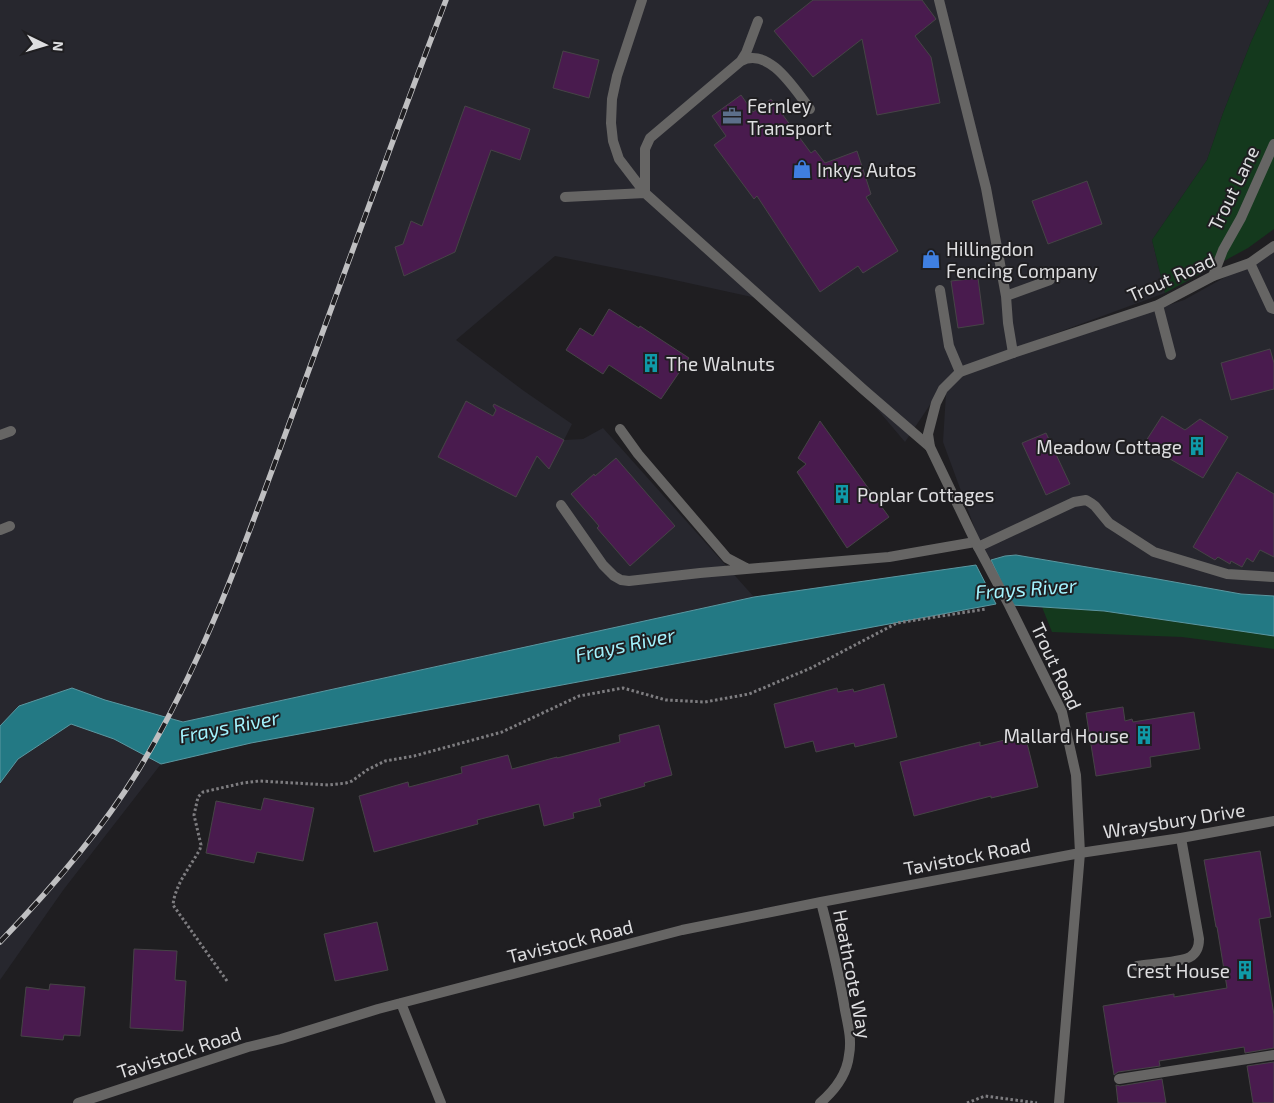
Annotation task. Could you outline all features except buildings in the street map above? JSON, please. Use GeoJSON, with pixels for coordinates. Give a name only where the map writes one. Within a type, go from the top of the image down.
{"type":"FeatureCollection","features":[{"type":"Feature","properties":{"kind":"street"},"geometry":{"type":"LineString","coordinates":[[642,0],[612,100],[611,123],[613,141],[619,159],[646,194],[930,446]]}},
{"type":"Feature","properties":{"kind":"street"},"geometry":{"type":"LineString","coordinates":[[939,0],[986,188],[1006,296],[1013,353]]}},
{"type":"Feature","properties":{"kind":"street"},"geometry":{"type":"LineString","coordinates":[[646,194],[645,149],[650,138],[741,61],[746,54],[758,22]]}},
{"type":"Feature","properties":{"kind":"street"},"geometry":{"type":"LineString","coordinates":[[741,61],[750,57],[761,59],[774,66],[810,109]]}},
{"type":"Feature","properties":{"kind":"street","name":"Trout Lane"},"geometry":{"type":"LineString","coordinates":[[1213,276],[1223,250],[1241,218],[1274,144]]}},
{"type":"Feature","properties":{"kind":"street"},"geometry":{"type":"LineString","coordinates":[[565,197],[646,194]]}},
{"type":"Feature","properties":{"kind":"street","name":"Trout Road"},"geometry":{"type":"LineString","coordinates":[[1059,1103],[1080,853],[1076,774],[1062,712],[1009,605],[976,544],[930,446],[928,434],[936,403],[943,389],[960,372],[1158,305],[1213,276],[1250,263],[1274,246]]}},
{"type":"Feature","properties":{"kind":"street"},"geometry":{"type":"LineString","coordinates":[[1250,263],[1271,308],[1274,309]]}},
{"type":"Feature","properties":{"kind":"street"},"geometry":{"type":"LineString","coordinates":[[1006,296],[1050,280]]}},
{"type":"Feature","properties":{"kind":"street"},"geometry":{"type":"LineString","coordinates":[[940,290],[949,346],[960,372]]}},
{"type":"Feature","properties":{"kind":"street"},"geometry":{"type":"LineString","coordinates":[[1158,305],[1171,355]]}},
{"type":"Feature","properties":{"kind":"street"},"geometry":{"type":"LineString","coordinates":[[620,429],[638,454],[727,558],[747,569]]}},
{"type":"Feature","properties":{"kind":"street"},"geometry":{"type":"LineString","coordinates":[[0,435],[11,431]]}},
{"type":"Feature","properties":{"kind":"street"},"geometry":{"type":"LineString","coordinates":[[561,505],[603,565],[614,576],[621,580],[629,581],[889,557],[976,544],[1074,502],[1086,500],[1095,506],[1109,523],[1154,552],[1227,574],[1274,577]]}},
{"type":"Feature","properties":{"kind":"street"},"geometry":{"type":"LineString","coordinates":[[0,530],[10,526]]}},
{"type":"Feature","properties":{"kind":"street","name":"Wraysbury Drive"},"geometry":{"type":"LineString","coordinates":[[1080,853],[1181,838],[1274,821]]}},
{"type":"Feature","properties":{"kind":"street"},"geometry":{"type":"LineString","coordinates":[[1137,966],[1185,959],[1193,955],[1198,946],[1199,939],[1181,838]]}},
{"type":"Feature","properties":{"kind":"street","name":"Tavistock Road"},"geometry":{"type":"LineString","coordinates":[[78,1103],[90,1101],[248,1047],[401,1003],[682,930],[1080,853]]}},
{"type":"Feature","properties":{"kind":"street","name":"Heathcote Way"},"geometry":{"type":"LineString","coordinates":[[820,1103],[842,1076],[849,1056],[850,1040],[835,954],[821,902]]}},
{"type":"Feature","properties":{"kind":"street"},"geometry":{"type":"LineString","coordinates":[[401,1003],[441,1103]]}},
{"type":"Feature","properties":{"kind":"street"},"geometry":{"type":"LineString","coordinates":[[1119,1079],[1274,1055]]}},
{"type":"Feature","properties":{"kind":"path"},"geometry":{"type":"LineString","coordinates":[[227,981],[173,905],[175,895],[200,849],[201,845],[194,816],[197,799],[203,792],[260,781],[329,785],[346,783],[385,761],[414,756],[502,732],[579,696],[623,688],[666,700],[696,702],[749,694],[811,668],[896,624],[1009,605]]}},
{"type":"Feature","properties":{"kind":"path"},"geometry":{"type":"LineString","coordinates":[[966,1103],[985,1096],[1038,1103]]}},
{"type":"Feature","properties":{"kind":"shaded area"},"geometry":{"type":"Polygon","coordinates":[[[0,0],[1270,0],[1223,113],[1207,160],[1152,240],[1165,293],[1010,350],[942,387],[905,442],[872,403],[761,299],[555,256],[456,340],[572,424],[564,440],[583,439],[603,428],[754,597],[183,722],[161,764],[64,889],[0,980],[0,0]]]}},
{"type":"Feature","properties":{"kind":"shaded area"},"geometry":{"type":"Polygon","coordinates":[[[1274,250],[1274,596],[1241,594],[1016,555],[991,560],[979,540],[943,442],[946,393],[961,375],[1184,300],[1274,250]]]}},
{"type":"Feature","properties":{"kind":"green space"},"geometry":{"type":"Polygon","coordinates":[[[1270,0],[1274,0],[1274,229],[1248,248],[1165,293],[1152,240],[1207,160],[1223,113],[1270,0]]]}},
{"type":"Feature","properties":{"kind":"green space"},"geometry":{"type":"Polygon","coordinates":[[[1042,607],[1102,611],[1274,636],[1274,649],[1182,637],[1052,632],[1042,607]]]}},
{"type":"Feature","properties":{"kind":"water","name":"Frays River"},"geometry":{"type":"Polygon","coordinates":[[[1016,555],[1241,594],[1274,596],[1274,636],[1104,611],[1012,605],[991,560],[1016,555]]]}},
{"type":"Feature","properties":{"kind":"water","name":"Frays River"},"geometry":{"type":"Polygon","coordinates":[[[976,565],[996,604],[251,743],[161,764],[114,739],[71,724],[18,759],[0,783],[0,726],[19,706],[72,688],[105,700],[183,722],[754,597],[976,565]]]}},
{"type":"Feature","properties":{"kind":"railway"},"geometry":{"type":"LineString","coordinates":[[0,942],[55,882],[90,840],[122,796],[160,732],[183,688],[241,554],[446,0]]}},
{"type":"Feature","properties":{"kind":"place","name":"Fernley Transport"},"geometry":{"type":"Point","coordinates":[732,116]}},
{"type":"Feature","properties":{"kind":"place","name":"Inkys Autos"},"geometry":{"type":"Point","coordinates":[802,169]}},
{"type":"Feature","properties":{"kind":"place","name":"Hillingdon Fencing Company"},"geometry":{"type":"Point","coordinates":[931,259]}},
{"type":"Feature","properties":{"kind":"place","name":"The Walnuts"},"geometry":{"type":"Point","coordinates":[651,363]}},
{"type":"Feature","properties":{"kind":"place","name":"Meadow Cottage"},"geometry":{"type":"Point","coordinates":[1197,446]}},
{"type":"Feature","properties":{"kind":"place","name":"Poplar Cottages"},"geometry":{"type":"Point","coordinates":[842,494]}},
{"type":"Feature","properties":{"kind":"place","name":"Mallard House"},"geometry":{"type":"Point","coordinates":[1144,735]}},
{"type":"Feature","properties":{"kind":"place","name":"Crest House"},"geometry":{"type":"Point","coordinates":[1245,970]}}]}
